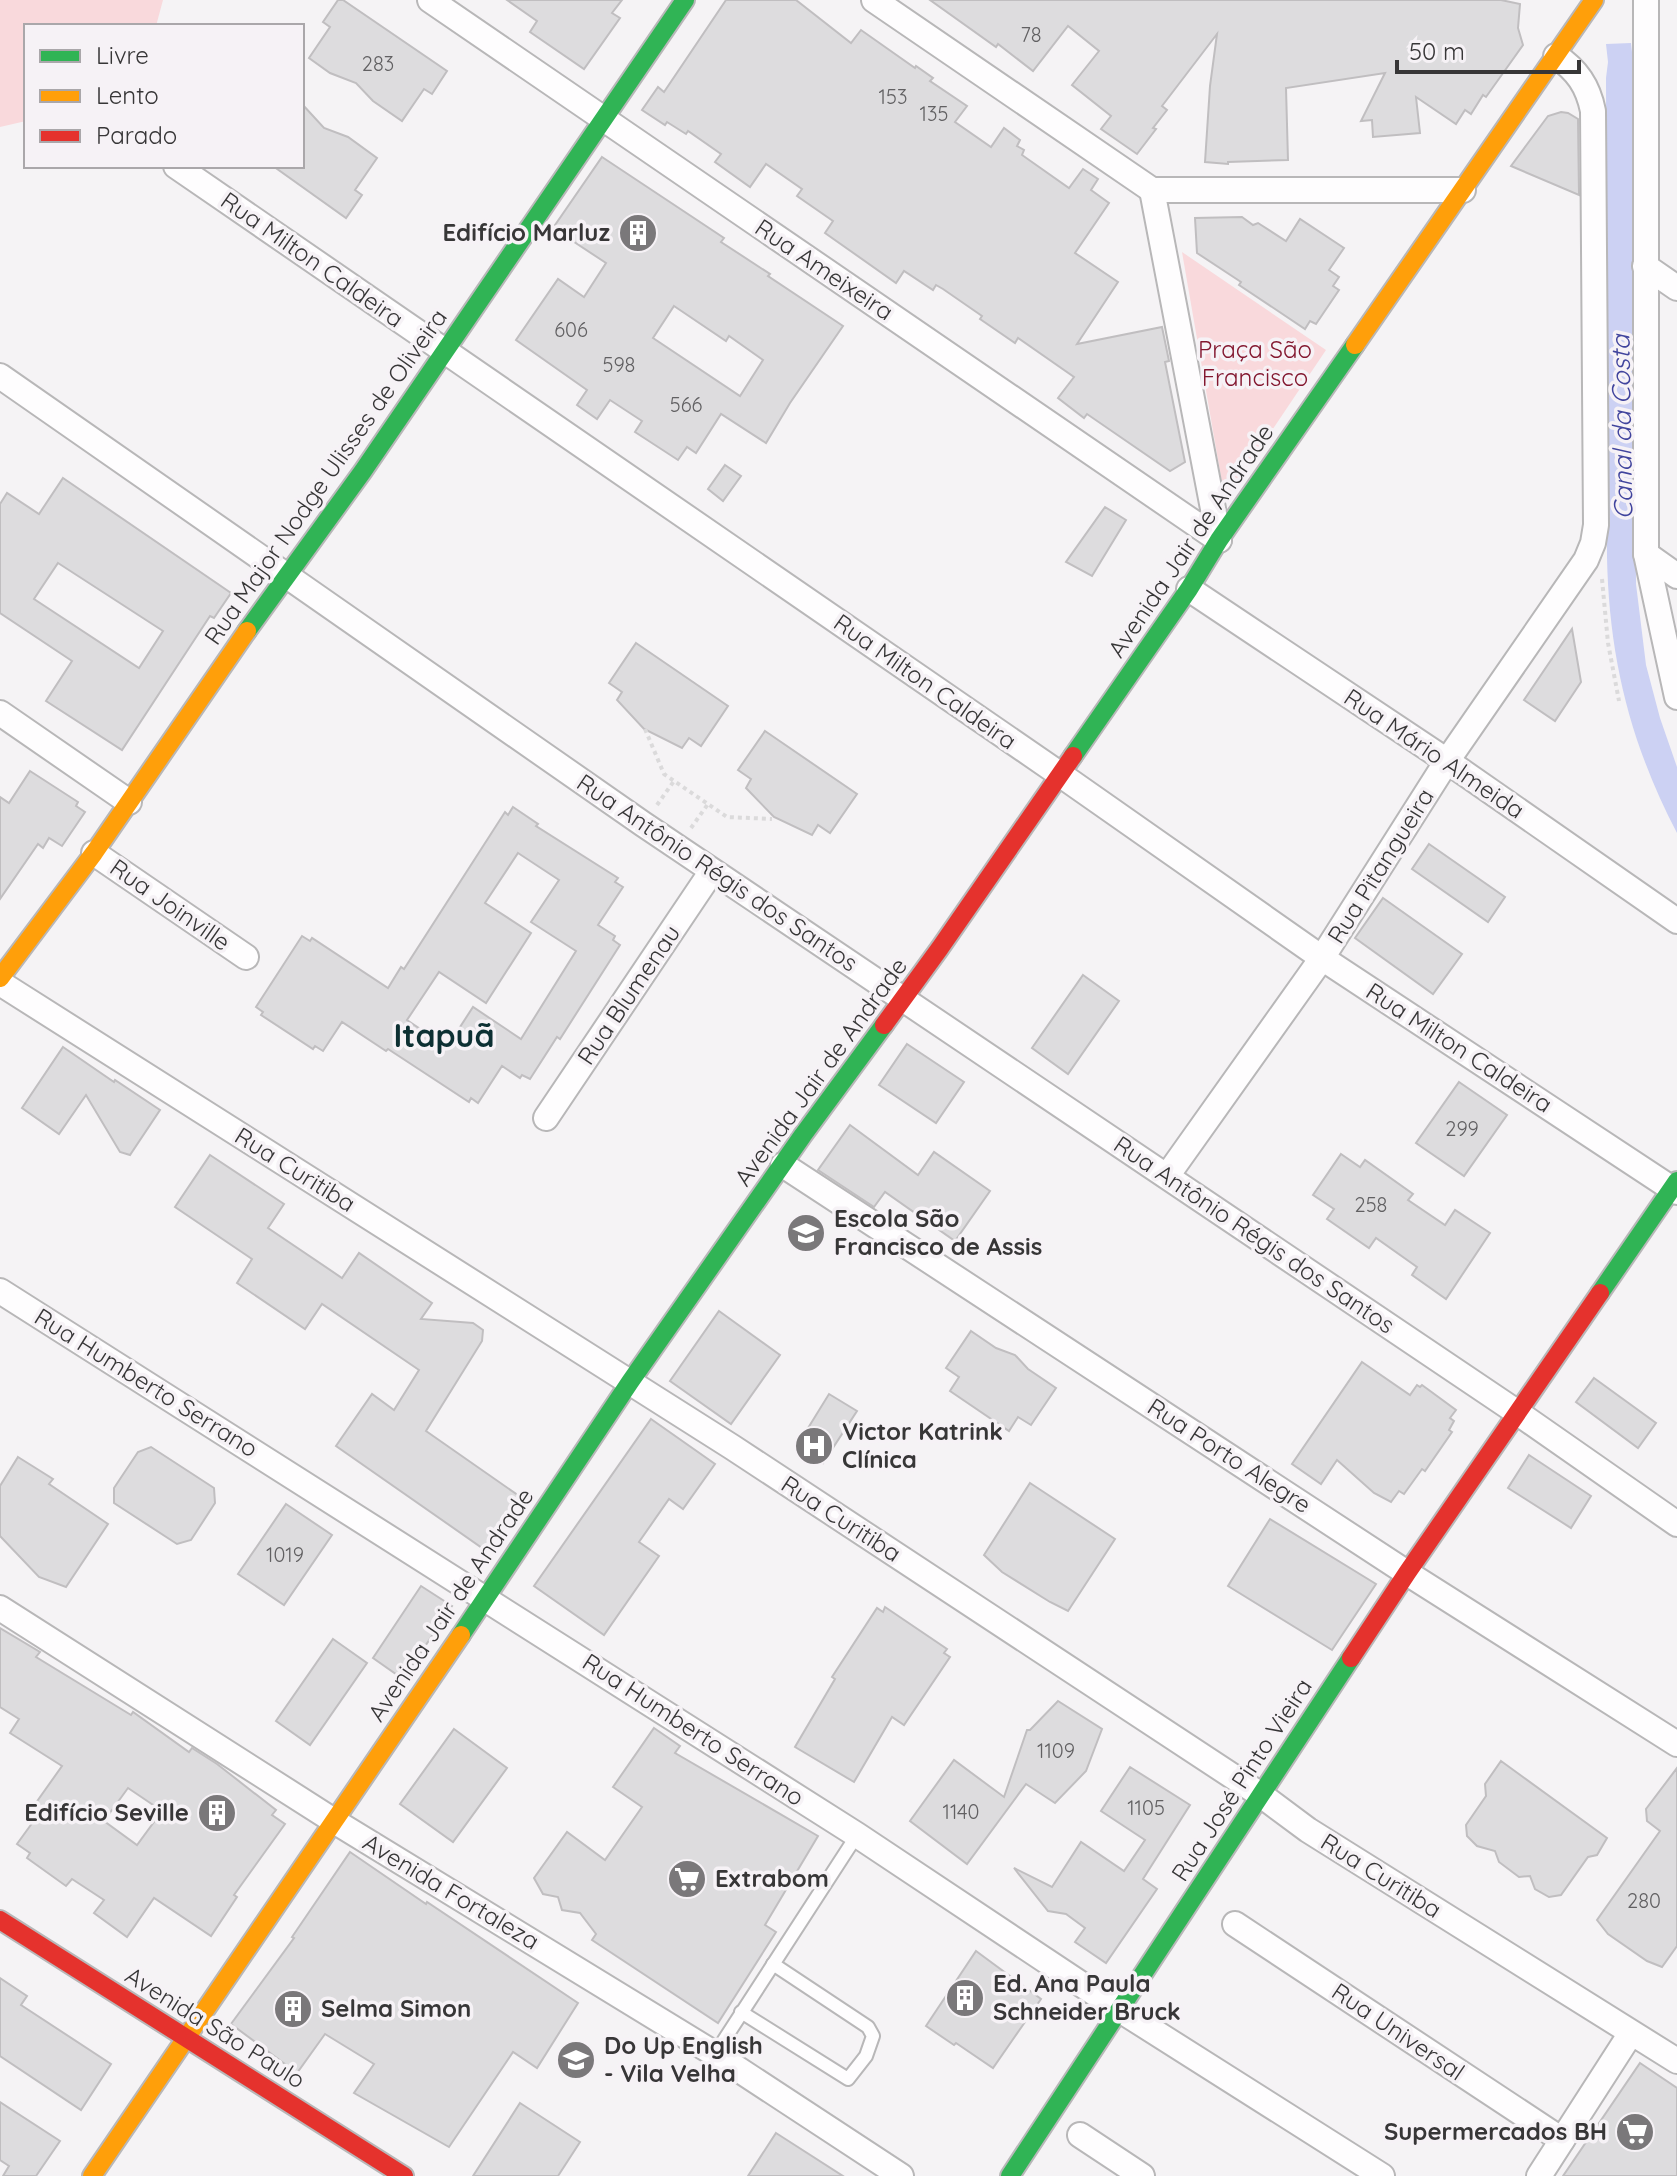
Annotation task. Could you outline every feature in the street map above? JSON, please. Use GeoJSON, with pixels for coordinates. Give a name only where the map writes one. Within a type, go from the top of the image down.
{"type":"FeatureCollection","features":[{"type":"Feature","properties":{"kind":"main road","name":"Rua Major Nodge Ulisses de Oliveira"},"geometry":{"type":"LineString","coordinates":[[0,980],[94,853],[286,575],[363,471],[685,0]]}},
{"type":"Feature","properties":{"kind":"main road","name":"Avenida Jair de Andrade"},"geometry":{"type":"LineString","coordinates":[[92,2176],[630,1382],[1061,775],[1189,589],[1219,540],[1594,0]]}},
{"type":"Feature","properties":{"kind":"main road","name":"Rua José Pinto Vieira"},"geometry":{"type":"LineString","coordinates":[[1010,2176],[1407,1573],[1675,1187]]}},
{"type":"Feature","properties":{"kind":"main road","name":"Avenida São Paulo"},"geometry":{"type":"LineString","coordinates":[[0,1920],[404,2176]]}},
{"type":"Feature","properties":{"kind":"street","name":"Rua Ameixeira"},"geometry":{"type":"LineString","coordinates":[[430,0],[1219,540]]}},
{"type":"Feature","properties":{"kind":"street"},"geometry":{"type":"LineString","coordinates":[[874,0],[1152,190],[1463,190]]}},
{"type":"Feature","properties":{"kind":"street"},"geometry":{"type":"LineString","coordinates":[[1646,0],[1646,554],[1677,697]]}},
{"type":"Feature","properties":{"kind":"street","name":"Rua Pitangueira"},"geometry":{"type":"LineString","coordinates":[[1167,1176],[1322,958],[1447,761],[1590,552],[1596,525],[1593,111],[1578,74],[1556,56]]}},
{"type":"Feature","properties":{"kind":"street","name":"Rua Milton Caldeira"},"geometry":{"type":"LineString","coordinates":[[179,168],[1322,958],[1675,1187]]}},
{"type":"Feature","properties":{"kind":"street"},"geometry":{"type":"LineString","coordinates":[[1152,190],[1219,540]]}},
{"type":"Feature","properties":{"kind":"street"},"geometry":{"type":"LineString","coordinates":[[1645,266],[1677,288]]}},
{"type":"Feature","properties":{"kind":"street","name":"Rua Antônio Régis dos Santos"},"geometry":{"type":"LineString","coordinates":[[0,376],[712,871],[1518,1413],[1677,1524]]}},
{"type":"Feature","properties":{"kind":"street"},"geometry":{"type":"LineString","coordinates":[[1646,554],[1677,576]]}},
{"type":"Feature","properties":{"kind":"street","name":"Rua Mário Almeida"},"geometry":{"type":"LineString","coordinates":[[1189,589],[1447,761],[1677,921]]}},
{"type":"Feature","properties":{"kind":"street"},"geometry":{"type":"LineString","coordinates":[[0,713],[129,802]]}},
{"type":"Feature","properties":{"kind":"street","name":"Rua Joinville"},"geometry":{"type":"LineString","coordinates":[[94,853],[246,957]]}},
{"type":"Feature","properties":{"kind":"street","name":"Rua Blumenau"},"geometry":{"type":"LineString","coordinates":[[546,1118],[712,871]]}},
{"type":"Feature","properties":{"kind":"street","name":"Rua Curitiba"},"geometry":{"type":"LineString","coordinates":[[0,980],[630,1382],[1261,1795],[1308,1830],[1677,2061]]}},
{"type":"Feature","properties":{"kind":"street","name":"Rua Porto Alegre"},"geometry":{"type":"LineString","coordinates":[[783,1165],[1407,1573],[1677,1744]]}},
{"type":"Feature","properties":{"kind":"street","name":"Rua Humberto Serrano"},"geometry":{"type":"LineString","coordinates":[[0,1291],[857,1835],[1120,2010],[1382,2176]]}},
{"type":"Feature","properties":{"kind":"street","name":"Avenida Fortaleza"},"geometry":{"type":"LineString","coordinates":[[0,1608],[334,1821],[715,2054],[901,2176]]}},
{"type":"Feature","properties":{"kind":"street","name":"Rua Universal"},"geometry":{"type":"LineString","coordinates":[[1235,1924],[1562,2140]]}},
{"type":"Feature","properties":{"kind":"street"},"geometry":{"type":"LineString","coordinates":[[1539,2176],[1631,2033]]}},
{"type":"Feature","properties":{"kind":"street"},"geometry":{"type":"LineString","coordinates":[[1080,2135],[1142,2176]]}},
{"type":"Feature","properties":{"kind":"lane"},"geometry":{"type":"LineString","coordinates":[[715,2054],[857,1835]]}},
{"type":"Feature","properties":{"kind":"lane"},"geometry":{"type":"LineString","coordinates":[[741,2012],[848,2079],[866,2056],[873,2036],[868,2027],[773,1964]]}},
{"type":"Feature","properties":{"kind":"path"},"geometry":{"type":"LineString","coordinates":[[1602,575],[1608,643],[1619,701]]}},
{"type":"Feature","properties":{"kind":"path"},"geometry":{"type":"LineString","coordinates":[[645,729],[664,774],[727,817],[772,819]]}},
{"type":"Feature","properties":{"kind":"green space"},"geometry":{"type":"Polygon","coordinates":[[[0,0],[163,0],[157,24],[24,24],[24,121],[0,127],[0,0]]]}},
{"type":"Feature","properties":{"kind":"green space","name":"Praça São Francisco"},"geometry":{"type":"Polygon","coordinates":[[[1182,252],[1326,350],[1225,500],[1182,252]]]}},
{"type":"Feature","properties":{"kind":"water","name":"Canal da Costa"},"geometry":{"type":"Polygon","coordinates":[[[1631,43],[1635,79],[1636,584],[1646,665],[1677,767],[1677,833],[1647,766],[1625,699],[1612,630],[1609,594],[1606,44],[1631,43]]]}},
{"type":"Feature","properties":{"kind":"building"},"geometry":{"type":"Polygon","coordinates":[[[338,0],[343,0],[447,71],[432,94],[424,89],[402,121],[373,101],[356,83],[330,73],[309,58],[330,27],[323,22],[338,0]]]}},
{"type":"Feature","properties":{"kind":"building"},"geometry":{"type":"Polygon","coordinates":[[[507,0],[622,0],[612,13],[620,18],[584,69],[530,32],[537,21],[507,0]]]}},
{"type":"Feature","properties":{"kind":"building"},"geometry":{"type":"Polygon","coordinates":[[[726,0],[796,0],[851,43],[861,30],[933,78],[930,81],[967,106],[955,122],[991,147],[1004,128],[1020,140],[1017,146],[1024,150],[1022,155],[1069,188],[1083,169],[1098,179],[1091,190],[1109,203],[1075,253],[1118,282],[1077,344],[1162,327],[1169,361],[1165,362],[1185,462],[1170,471],[1087,414],[1084,418],[1058,398],[1074,377],[1018,338],[1015,343],[936,285],[933,290],[904,271],[896,283],[825,233],[833,221],[797,196],[802,189],[766,164],[750,187],[715,162],[721,154],[688,131],[686,134],[667,122],[665,125],[642,110],[658,87],[664,92],[726,0]]]}},
{"type":"Feature","properties":{"kind":"building"},"geometry":{"type":"Polygon","coordinates":[[[930,0],[1501,0],[1520,4],[1518,28],[1523,45],[1486,97],[1483,95],[1471,114],[1465,110],[1456,124],[1416,97],[1420,133],[1373,137],[1372,120],[1361,121],[1385,73],[1286,88],[1288,160],[1228,164],[1205,162],[1217,34],[1162,106],[1167,110],[1137,154],[1101,129],[1111,116],[1072,85],[1099,51],[1068,26],[1033,71],[930,0]]]}},
{"type":"Feature","properties":{"kind":"building"},"geometry":{"type":"Polygon","coordinates":[[[304,106],[324,128],[348,137],[377,158],[355,190],[362,195],[346,218],[276,168],[304,168],[304,106]]]}},
{"type":"Feature","properties":{"kind":"building"},"geometry":{"type":"Polygon","coordinates":[[[1561,112],[1578,119],[1579,195],[1511,166],[1548,116],[1561,112]]]}},
{"type":"Feature","properties":{"kind":"building"},"geometry":{"type":"Polygon","coordinates":[[[602,157],[724,238],[721,242],[843,326],[766,443],[721,414],[696,453],[687,447],[678,460],[635,432],[642,421],[610,400],[597,419],[577,405],[587,390],[516,340],[558,279],[584,297],[606,263],[553,228],[602,157]],[[674,306],[653,338],[740,396],[763,360],[729,336],[726,341],[674,306]]]}},
{"type":"Feature","properties":{"kind":"building"},"geometry":{"type":"Polygon","coordinates":[[[1242,217],[1286,241],[1300,219],[1344,248],[1329,270],[1339,277],[1333,286],[1339,290],[1316,324],[1310,321],[1305,329],[1197,253],[1195,218],[1242,217]]]}},
{"type":"Feature","properties":{"kind":"building"},"geometry":{"type":"Polygon","coordinates":[[[725,465],[741,476],[723,501],[708,489],[725,465]]]}},
{"type":"Feature","properties":{"kind":"building"},"geometry":{"type":"Polygon","coordinates":[[[63,478],[231,593],[214,618],[210,616],[122,750],[46,701],[72,661],[0,613],[0,504],[7,493],[39,514],[63,478]],[[58,563],[34,599],[139,668],[163,631],[58,563]]]}},
{"type":"Feature","properties":{"kind":"building"},"geometry":{"type":"Polygon","coordinates":[[[1105,507],[1126,520],[1092,576],[1066,562],[1105,507]]]}},
{"type":"Feature","properties":{"kind":"building"},"geometry":{"type":"Polygon","coordinates":[[[1572,629],[1581,682],[1555,721],[1524,700],[1572,629]]]}},
{"type":"Feature","properties":{"kind":"building"},"geometry":{"type":"Polygon","coordinates":[[[636,643],[728,706],[701,746],[689,738],[682,748],[644,729],[617,700],[622,692],[609,683],[636,643]]]}},
{"type":"Feature","properties":{"kind":"building"},"geometry":{"type":"Polygon","coordinates":[[[765,731],[857,794],[830,833],[818,825],[812,835],[774,817],[746,788],[751,779],[738,770],[765,731]]]}},
{"type":"Feature","properties":{"kind":"building"},"geometry":{"type":"Polygon","coordinates":[[[30,771],[78,802],[76,806],[85,812],[62,846],[49,838],[43,848],[38,844],[0,899],[0,797],[9,803],[30,771]]]}},
{"type":"Feature","properties":{"kind":"building"},"geometry":{"type":"Polygon","coordinates":[[[513,807],[538,824],[536,826],[618,878],[615,882],[623,887],[598,925],[615,936],[613,940],[620,945],[560,1039],[557,1037],[530,1079],[522,1075],[520,1078],[502,1066],[478,1103],[471,1098],[469,1102],[342,1022],[323,1051],[315,1046],[313,1049],[261,1015],[263,1012],[256,1007],[302,936],[310,941],[312,938],[388,988],[401,967],[404,969],[505,812],[508,815],[513,807]],[[518,853],[485,903],[531,933],[486,1003],[439,972],[407,1020],[447,1047],[473,1007],[521,1039],[576,951],[531,922],[559,880],[518,853]]]}},
{"type":"Feature","properties":{"kind":"building"},"geometry":{"type":"Polygon","coordinates":[[[1429,844],[1505,897],[1488,922],[1412,869],[1429,844]]]}},
{"type":"Feature","properties":{"kind":"building"},"geometry":{"type":"Polygon","coordinates":[[[1383,898],[1462,954],[1433,994],[1355,938],[1383,898]]]}},
{"type":"Feature","properties":{"kind":"building"},"geometry":{"type":"Polygon","coordinates":[[[1083,975],[1119,1001],[1068,1074],[1032,1048],[1083,975]]]}},
{"type":"Feature","properties":{"kind":"building"},"geometry":{"type":"Polygon","coordinates":[[[907,1044],[964,1082],[936,1123],[879,1085],[907,1044]]]}},
{"type":"Feature","properties":{"kind":"building"},"geometry":{"type":"Polygon","coordinates":[[[63,1047],[160,1110],[130,1155],[120,1152],[86,1095],[59,1134],[22,1108],[63,1047]]]}},
{"type":"Feature","properties":{"kind":"building"},"geometry":{"type":"Polygon","coordinates":[[[1459,1082],[1507,1115],[1464,1176],[1416,1143],[1459,1082]]]}},
{"type":"Feature","properties":{"kind":"building"},"geometry":{"type":"Polygon","coordinates":[[[850,1125],[918,1175],[934,1152],[990,1191],[955,1241],[885,1192],[874,1207],[818,1170],[850,1125]]]}},
{"type":"Feature","properties":{"kind":"building"},"geometry":{"type":"Polygon","coordinates":[[[1341,1154],[1360,1167],[1365,1160],[1413,1194],[1408,1200],[1445,1225],[1455,1210],[1490,1233],[1446,1299],[1412,1275],[1417,1267],[1376,1238],[1369,1248],[1327,1219],[1334,1209],[1313,1195],[1341,1154]]]}},
{"type":"Feature","properties":{"kind":"building"},"geometry":{"type":"Polygon","coordinates":[[[210,1155],[284,1204],[268,1228],[342,1278],[359,1253],[432,1303],[421,1319],[473,1323],[483,1330],[482,1341],[426,1431],[522,1498],[485,1550],[336,1446],[372,1394],[394,1410],[419,1370],[322,1304],[305,1329],[237,1283],[252,1259],[175,1207],[210,1155]]]}},
{"type":"Feature","properties":{"kind":"building"},"geometry":{"type":"Polygon","coordinates":[[[719,1311],[780,1355],[731,1424],[670,1381],[719,1311]]]}},
{"type":"Feature","properties":{"kind":"building"},"geometry":{"type":"Polygon","coordinates":[[[971,1331],[996,1348],[1015,1355],[1028,1369],[1056,1388],[1031,1425],[1018,1417],[1009,1431],[950,1391],[959,1377],[946,1368],[971,1331]]]}},
{"type":"Feature","properties":{"kind":"building"},"geometry":{"type":"Polygon","coordinates":[[[1362,1362],[1410,1395],[1417,1385],[1422,1385],[1456,1410],[1450,1418],[1454,1421],[1449,1430],[1452,1432],[1425,1471],[1422,1469],[1404,1494],[1399,1491],[1391,1502],[1374,1493],[1337,1460],[1321,1484],[1292,1464],[1362,1362]]]}},
{"type":"Feature","properties":{"kind":"building"},"geometry":{"type":"Polygon","coordinates":[[[1594,1378],[1656,1423],[1638,1448],[1576,1402],[1594,1378]]]}},
{"type":"Feature","properties":{"kind":"building"},"geometry":{"type":"Polygon","coordinates":[[[829,1394],[857,1411],[823,1463],[797,1446],[829,1394]]]}},
{"type":"Feature","properties":{"kind":"building"},"geometry":{"type":"Polygon","coordinates":[[[651,1419],[715,1464],[683,1509],[669,1499],[639,1542],[659,1556],[604,1635],[534,1586],[651,1419]]]}},
{"type":"Feature","properties":{"kind":"building"},"geometry":{"type":"Polygon","coordinates":[[[151,1447],[214,1488],[215,1503],[191,1540],[177,1544],[114,1503],[114,1488],[138,1452],[151,1447]]]}},
{"type":"Feature","properties":{"kind":"building"},"geometry":{"type":"Polygon","coordinates":[[[1529,1455],[1591,1496],[1571,1528],[1508,1488],[1529,1455]]]}},
{"type":"Feature","properties":{"kind":"building"},"geometry":{"type":"Polygon","coordinates":[[[18,1457],[53,1479],[49,1484],[108,1524],[66,1587],[39,1577],[0,1536],[0,1486],[18,1457]]]}},
{"type":"Feature","properties":{"kind":"building"},"geometry":{"type":"Polygon","coordinates":[[[1030,1483],[1115,1539],[1068,1611],[1002,1572],[984,1555],[1030,1483]]]}},
{"type":"Feature","properties":{"kind":"building"},"geometry":{"type":"Polygon","coordinates":[[[286,1504],[332,1535],[284,1605],[238,1574],[286,1504]]]}},
{"type":"Feature","properties":{"kind":"building"},"geometry":{"type":"Polygon","coordinates":[[[1270,1519],[1376,1584],[1332,1650],[1228,1586],[1270,1519]]]}},
{"type":"Feature","properties":{"kind":"building"},"geometry":{"type":"Polygon","coordinates":[[[421,1586],[452,1606],[403,1679],[373,1658],[421,1586]]]}},
{"type":"Feature","properties":{"kind":"building"},"geometry":{"type":"Polygon","coordinates":[[[885,1607],[947,1649],[944,1653],[950,1657],[904,1725],[892,1717],[854,1782],[795,1747],[835,1679],[832,1677],[877,1608],[883,1612],[885,1607]]]}},
{"type":"Feature","properties":{"kind":"building"},"geometry":{"type":"Polygon","coordinates":[[[0,1628],[40,1652],[36,1657],[131,1715],[133,1712],[189,1752],[192,1748],[217,1764],[276,1810],[272,1815],[285,1824],[234,1895],[237,1897],[211,1936],[154,1898],[127,1937],[94,1913],[104,1900],[72,1879],[66,1886],[27,1858],[30,1853],[17,1844],[38,1815],[33,1807],[62,1766],[10,1733],[19,1719],[0,1707],[0,1628]],[[128,1788],[104,1821],[137,1845],[162,1811],[128,1788]]]}},
{"type":"Feature","properties":{"kind":"building"},"geometry":{"type":"Polygon","coordinates":[[[333,1639],[367,1663],[310,1745],[276,1721],[333,1639]]]}},
{"type":"Feature","properties":{"kind":"building"},"geometry":{"type":"Polygon","coordinates":[[[1058,1701],[1102,1729],[1086,1771],[1055,1803],[1026,1784],[967,1864],[910,1821],[954,1760],[1004,1797],[1027,1730],[1058,1701]]]}},
{"type":"Feature","properties":{"kind":"building","name":"Extrabom"},"geometry":{"type":"Polygon","coordinates":[[[654,1728],[680,1746],[675,1753],[818,1836],[765,1925],[776,1932],[718,2023],[592,1940],[596,1934],[580,1913],[562,1910],[558,1897],[543,1894],[534,1878],[567,1832],[605,1860],[642,1807],[613,1787],[654,1728]]]}},
{"type":"Feature","properties":{"kind":"building"},"geometry":{"type":"Polygon","coordinates":[[[454,1729],[507,1768],[453,1842],[400,1804],[454,1729]]]}},
{"type":"Feature","properties":{"kind":"building"},"geometry":{"type":"Polygon","coordinates":[[[1501,1761],[1607,1838],[1597,1855],[1588,1857],[1561,1895],[1549,1897],[1535,1889],[1530,1876],[1519,1877],[1499,1862],[1495,1851],[1477,1846],[1467,1836],[1466,1825],[1486,1796],[1485,1784],[1501,1761]]]}},
{"type":"Feature","properties":{"kind":"building"},"geometry":{"type":"Polygon","coordinates":[[[1130,1767],[1190,1805],[1143,1879],[1157,1889],[1106,1963],[1075,1942],[1085,1928],[1066,1914],[1048,1911],[1014,1868],[1052,1887],[1081,1842],[1124,1871],[1145,1840],[1101,1811],[1130,1767]]]}},
{"type":"Feature","properties":{"kind":"building"},"geometry":{"type":"Polygon","coordinates":[[[1677,1768],[1677,1946],[1662,1967],[1647,1961],[1608,1934],[1597,1920],[1660,1831],[1647,1821],[1646,1809],[1677,1768]]]}},
{"type":"Feature","properties":{"kind":"building"},"geometry":{"type":"Polygon","coordinates":[[[350,1852],[578,2003],[537,2068],[513,2052],[449,2147],[354,2093],[374,2064],[325,2034],[297,2073],[231,2024],[294,1938],[350,1852]]]}},
{"type":"Feature","properties":{"kind":"building"},"geometry":{"type":"Polygon","coordinates":[[[976,1951],[1041,1999],[993,2068],[926,2026],[976,1951]]]}},
{"type":"Feature","properties":{"kind":"building"},"geometry":{"type":"Polygon","coordinates":[[[0,1978],[27,1996],[21,2005],[111,2064],[81,2110],[0,2056],[0,1978]]]}},
{"type":"Feature","properties":{"kind":"building","name":"Supermercados BH"},"geometry":{"type":"Polygon","coordinates":[[[1640,2063],[1677,2088],[1677,2176],[1563,2176],[1640,2063]]]}},
{"type":"Feature","properties":{"kind":"building"},"geometry":{"type":"Polygon","coordinates":[[[0,2102],[60,2141],[36,2176],[3,2176],[9,2166],[0,2160],[0,2102]]]}},
{"type":"Feature","properties":{"kind":"building"},"geometry":{"type":"Polygon","coordinates":[[[520,2103],[580,2142],[558,2176],[473,2176],[520,2103]]]}},
{"type":"Feature","properties":{"kind":"building"},"geometry":{"type":"Polygon","coordinates":[[[776,2133],[843,2176],[748,2176],[776,2133]]]}},
{"type":"Feature","properties":{"kind":"traffic: fast"},"geometry":{"type":"LineString","coordinates":[[247,631],[363,471],[685,0]]}},
{"type":"Feature","properties":{"kind":"traffic: fast"},"geometry":{"type":"LineString","coordinates":[[1073,756],[1355,345]]}},
{"type":"Feature","properties":{"kind":"traffic: fast"},"geometry":{"type":"LineString","coordinates":[[461,1635],[630,1382],[884,1025]]}},
{"type":"Feature","properties":{"kind":"traffic: fast"},"geometry":{"type":"LineString","coordinates":[[1600,1293],[1677,1181]]}},
{"type":"Feature","properties":{"kind":"traffic: fast"},"geometry":{"type":"LineString","coordinates":[[1010,2176],[1351,1658]]}},
{"type":"Feature","properties":{"kind":"traffic: slow"},"geometry":{"type":"LineString","coordinates":[[1355,345],[1594,0]]}},
{"type":"Feature","properties":{"kind":"traffic: slow"},"geometry":{"type":"LineString","coordinates":[[0,978],[94,853],[247,631]]}},
{"type":"Feature","properties":{"kind":"traffic: slow"},"geometry":{"type":"LineString","coordinates":[[92,2176],[461,1635]]}},
{"type":"Feature","properties":{"kind":"traffic: jam"},"geometry":{"type":"LineString","coordinates":[[884,1025],[1073,756]]}},
{"type":"Feature","properties":{"kind":"traffic: jam"},"geometry":{"type":"LineString","coordinates":[[1351,1658],[1600,1293]]}},
{"type":"Feature","properties":{"kind":"traffic: jam"},"geometry":{"type":"LineString","coordinates":[[0,1920],[404,2176]]}},
{"type":"Feature","properties":{"kind":"place","name":"Edifício Marluz"},"geometry":{"type":"Point","coordinates":[638,233]}},
{"type":"Feature","properties":{"kind":"place","name":"Escola São Francisco de Assis"},"geometry":{"type":"Point","coordinates":[806,1233]}},
{"type":"Feature","properties":{"kind":"place","name":"Victor Katrink Clínica"},"geometry":{"type":"Point","coordinates":[814,1446]}},
{"type":"Feature","properties":{"kind":"place","name":"Edifício Seville"},"geometry":{"type":"Point","coordinates":[217,1813]}},
{"type":"Feature","properties":{"kind":"place","name":"Extrabom"},"geometry":{"type":"Point","coordinates":[687,1879]}},
{"type":"Feature","properties":{"kind":"place","name":"Ed. Ana Paula Schneider Bruck"},"geometry":{"type":"Point","coordinates":[965,1998]}},
{"type":"Feature","properties":{"kind":"place","name":"Selma Simon"},"geometry":{"type":"Point","coordinates":[293,2009]}},
{"type":"Feature","properties":{"kind":"place","name":"Do Up English - Vila Velha"},"geometry":{"type":"Point","coordinates":[576,2060]}},
{"type":"Feature","properties":{"kind":"place","name":"Supermercados BH"},"geometry":{"type":"Point","coordinates":[1635,2132]}},
{"type":"Feature","properties":{"kind":"district","name":"Itapuã"},"geometry":{"type":"Point","coordinates":[444,1036]}}]}
